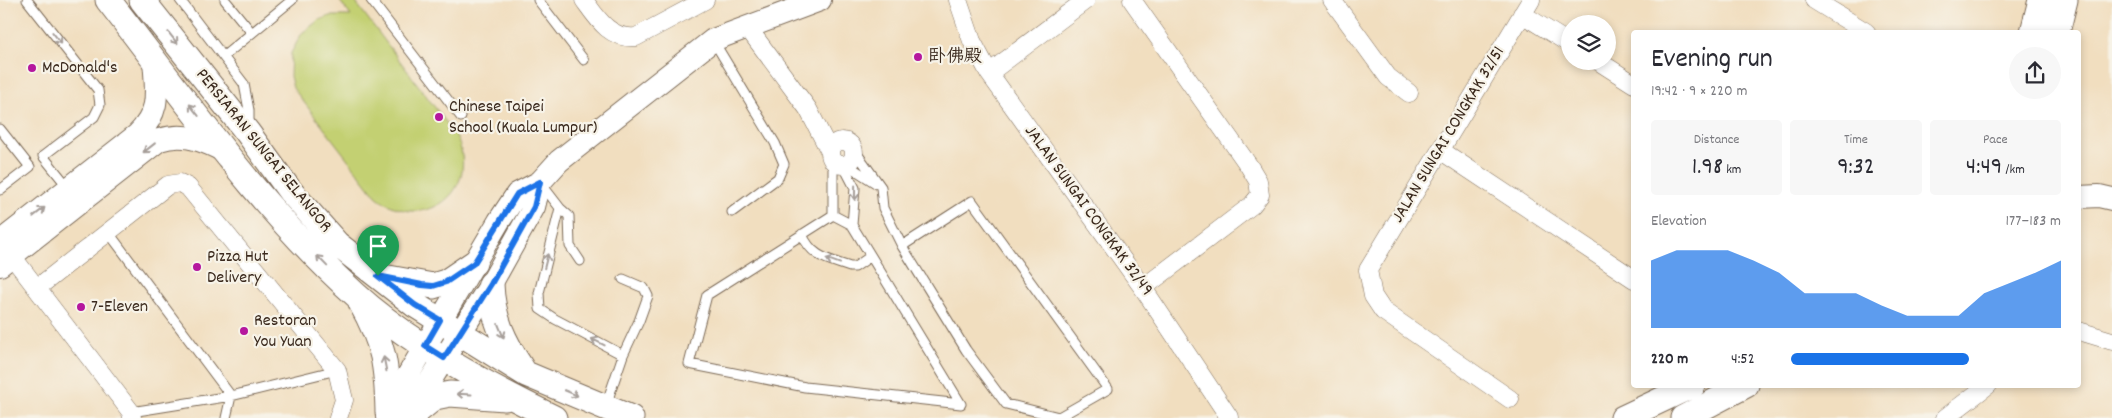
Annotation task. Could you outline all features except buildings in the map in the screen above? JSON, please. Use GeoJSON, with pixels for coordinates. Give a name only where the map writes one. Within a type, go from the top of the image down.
{"type":"FeatureCollection","features":[{"type":"Feature","properties":{"kind":"main road","name":"PERSIARAN SUNGAI SELANGOR"},"geometry":{"type":"LineString","coordinates":[[108,0],[269,205],[356,295],[399,328],[435,352],[512,398],[554,418]]}},
{"type":"Feature","properties":{"kind":"main road","name":"PERSIARAN SUNGAI SELANGOR"},"geometry":{"type":"LineString","coordinates":[[142,0],[248,133],[290,191],[332,237],[415,305],[526,374],[631,418]]}},
{"type":"Feature","properties":{"kind":"main road"},"geometry":{"type":"LineString","coordinates":[[2034,30],[2041,0]]}},
{"type":"Feature","properties":{"kind":"main road"},"geometry":{"type":"LineString","coordinates":[[2058,30],[2065,0]]}},
{"type":"Feature","properties":{"kind":"main road"},"geometry":{"type":"LineString","coordinates":[[378,276],[433,286],[446,282],[474,263]]}},
{"type":"Feature","properties":{"kind":"main road"},"geometry":{"type":"LineString","coordinates":[[491,284],[491,304],[501,333],[515,359],[526,374]]}},
{"type":"Feature","properties":{"kind":"main road"},"geometry":{"type":"LineString","coordinates":[[356,295],[375,327],[382,348],[398,417],[435,397],[450,394],[512,398]]}},
{"type":"Feature","properties":{"kind":"main road"},"geometry":{"type":"LineString","coordinates":[[1623,418],[1686,388]]}},
{"type":"Feature","properties":{"kind":"main road"},"geometry":{"type":"LineString","coordinates":[[1683,418],[1740,388]]}},
{"type":"Feature","properties":{"kind":"street"},"geometry":{"type":"LineString","coordinates":[[584,0],[603,26],[615,34],[627,38],[645,32],[705,0]]}},
{"type":"Feature","properties":{"kind":"street"},"geometry":{"type":"LineString","coordinates":[[398,417],[450,327],[474,263],[517,194],[540,182],[559,161],[599,128],[713,40],[820,0]]}},
{"type":"Feature","properties":{"kind":"street","name":"JALAN SUNGAI CONGKAK 32/49"},"geometry":{"type":"LineString","coordinates":[[958,0],[972,41],[989,73],[1144,288],[1229,417]]}},
{"type":"Feature","properties":{"kind":"street"},"geometry":{"type":"LineString","coordinates":[[989,73],[1086,0]]}},
{"type":"Feature","properties":{"kind":"street"},"geometry":{"type":"LineString","coordinates":[[1132,0],[1249,166],[1258,182],[1260,194],[1252,205],[1144,288]]}},
{"type":"Feature","properties":{"kind":"street"},"geometry":{"type":"LineString","coordinates":[[1332,0],[1388,77],[1409,94]]}},
{"type":"Feature","properties":{"kind":"street"},"geometry":{"type":"LineString","coordinates":[[1814,0],[1863,30]]}},
{"type":"Feature","properties":{"kind":"street"},"geometry":{"type":"LineString","coordinates":[[1527,7],[1561,36]]}},
{"type":"Feature","properties":{"kind":"street","name":"JALAN SUNGAI CONGKAK 32/51"},"geometry":{"type":"LineString","coordinates":[[1510,399],[1383,310],[1373,296],[1368,270],[1527,7]]}},
{"type":"Feature","properties":{"kind":"street"},"geometry":{"type":"LineString","coordinates":[[748,28],[842,155]]}},
{"type":"Feature","properties":{"kind":"street"},"geometry":{"type":"LineString","coordinates":[[4,254],[70,188],[137,135],[148,123],[157,98],[154,59]]}},
{"type":"Feature","properties":{"kind":"street"},"geometry":{"type":"LineString","coordinates":[[1612,70],[1631,82]]}},
{"type":"Feature","properties":{"kind":"street"},"geometry":{"type":"LineString","coordinates":[[4,254],[159,140],[171,136],[194,138],[227,152]]}},
{"type":"Feature","properties":{"kind":"street"},"geometry":{"type":"LineString","coordinates":[[1440,150],[1631,277]]}},
{"type":"Feature","properties":{"kind":"street"},"geometry":{"type":"LineString","coordinates":[[450,327],[491,284],[534,207],[540,182]]}},
{"type":"Feature","properties":{"kind":"street"},"geometry":{"type":"LineString","coordinates":[[2081,182],[2086,184],[2097,197]]}},
{"type":"Feature","properties":{"kind":"street"},"geometry":{"type":"LineString","coordinates":[[37,288],[168,185],[180,183],[188,187],[337,370],[344,400],[338,418]]}},
{"type":"Feature","properties":{"kind":"street"},"geometry":{"type":"LineString","coordinates":[[4,254],[37,288],[131,415]]}},
{"type":"Feature","properties":{"kind":"street"},"geometry":{"type":"LineString","coordinates":[[2081,332],[2112,341]]}},
{"type":"Feature","properties":{"kind":"street"},"geometry":{"type":"LineString","coordinates":[[1945,418],[1984,388]]}},
{"type":"Feature","properties":{"kind":"lane"},"geometry":{"type":"LineString","coordinates":[[27,0],[98,90],[100,105],[94,117],[43,156],[70,188]]}},
{"type":"Feature","properties":{"kind":"lane"},"geometry":{"type":"LineString","coordinates":[[180,0],[244,84],[249,110],[248,133]]}},
{"type":"Feature","properties":{"kind":"lane"},"geometry":{"type":"LineString","coordinates":[[225,0],[252,33]]}},
{"type":"Feature","properties":{"kind":"lane"},"geometry":{"type":"LineString","coordinates":[[224,56],[292,0]]}},
{"type":"Feature","properties":{"kind":"lane"},"geometry":{"type":"LineString","coordinates":[[370,0],[461,117]]}},
{"type":"Feature","properties":{"kind":"lane"},"geometry":{"type":"LineString","coordinates":[[538,0],[584,60]]}},
{"type":"Feature","properties":{"kind":"lane"},"geometry":{"type":"LineString","coordinates":[[713,40],[775,143],[784,164],[778,178],[732,212]]}},
{"type":"Feature","properties":{"kind":"lane"},"geometry":{"type":"LineString","coordinates":[[0,129],[30,167],[0,190]]}},
{"type":"Feature","properties":{"kind":"lane"},"geometry":{"type":"LineString","coordinates":[[842,155],[881,187]]}},
{"type":"Feature","properties":{"kind":"lane"},"geometry":{"type":"LineString","coordinates":[[842,155],[881,187],[883,208],[902,246],[966,350],[1006,404],[1059,417],[1108,389],[972,201],[902,246]]}},
{"type":"Feature","properties":{"kind":"lane"},"geometry":{"type":"LineString","coordinates":[[833,215],[852,225],[961,404],[806,388],[689,364],[707,295],[833,215],[842,155]]}},
{"type":"Feature","properties":{"kind":"lane"},"geometry":{"type":"LineString","coordinates":[[842,155],[855,188],[852,225]]}},
{"type":"Feature","properties":{"kind":"lane"},"geometry":{"type":"LineString","coordinates":[[540,182],[560,208],[569,216],[570,246],[580,261]]}},
{"type":"Feature","properties":{"kind":"lane"},"geometry":{"type":"LineString","coordinates":[[560,208],[539,293],[540,309],[555,319],[623,354]]}},
{"type":"Feature","properties":{"kind":"lane"},"geometry":{"type":"LineString","coordinates":[[109,233],[231,396],[226,418]]}},
{"type":"Feature","properties":{"kind":"lane"},"geometry":{"type":"LineString","coordinates":[[802,234],[810,249],[816,254],[850,267],[855,267],[871,256]]}},
{"type":"Feature","properties":{"kind":"lane"},"geometry":{"type":"LineString","coordinates":[[605,408],[623,354],[639,321],[648,296],[644,288],[623,279]]}},
{"type":"Feature","properties":{"kind":"lane"},"geometry":{"type":"LineString","coordinates":[[131,415],[231,396],[337,370]]}},
{"type":"Feature","properties":{"kind":"green space"},"geometry":{"type":"Polygon","coordinates":[[[339,0],[354,0],[455,134],[462,154],[462,173],[455,189],[444,201],[430,209],[413,211],[394,207],[376,196],[293,88],[290,76],[291,53],[302,33],[319,20],[330,16],[351,16],[339,0]]]}},
{"type":"Feature","properties":{"kind":"place","name":"卧佛殿"},"geometry":{"type":"Point","coordinates":[918,57]}},
{"type":"Feature","properties":{"kind":"place","name":"McDonald's"},"geometry":{"type":"Point","coordinates":[32,68]}},
{"type":"Feature","properties":{"kind":"place","name":"Chinese Taipei School (Kuala Lumpur)"},"geometry":{"type":"Point","coordinates":[439,117]}},
{"type":"Feature","properties":{"kind":"place","name":"Pizza Hut Delivery"},"geometry":{"type":"Point","coordinates":[197,267]}},
{"type":"Feature","properties":{"kind":"place","name":"7-Eleven"},"geometry":{"type":"Point","coordinates":[81,307]}},
{"type":"Feature","properties":{"kind":"place","name":"Restoran You Yuan"},"geometry":{"type":"Point","coordinates":[244,331]}},
{"type":"Feature","properties":{"kind":"route"},"geometry":{"type":"LineString","coordinates":[[540,182],[534,207],[514,239],[491,284],[444,358],[425,346],[440,320],[415,305],[378,276],[433,286],[446,282],[474,263],[517,194],[540,182]]}}]}
